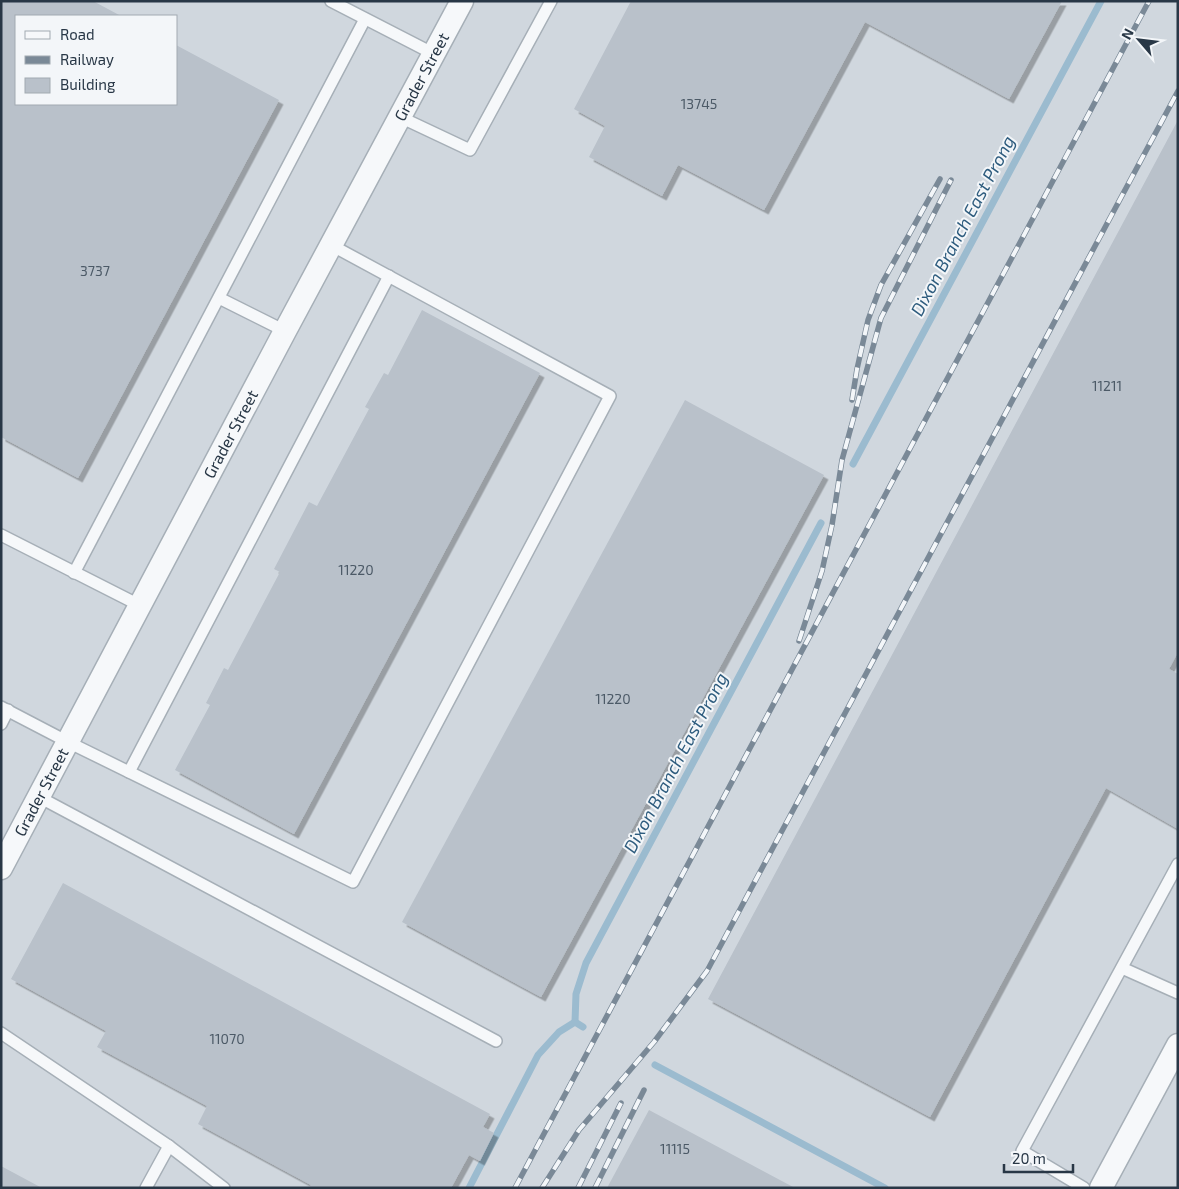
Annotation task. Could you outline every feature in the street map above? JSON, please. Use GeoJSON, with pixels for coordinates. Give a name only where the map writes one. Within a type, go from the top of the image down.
{"type":"FeatureCollection","features":[{"type":"Feature","properties":{"kind":"street","name":"Grader Street"},"geometry":{"type":"LineString","coordinates":[[1,868],[139,605],[462,1]]}},
{"type":"Feature","properties":{"kind":"street"},"geometry":{"type":"LineString","coordinates":[[1101,1188],[1178,1045]]}},
{"type":"Feature","properties":{"kind":"lane"},"geometry":{"type":"LineString","coordinates":[[331,1],[434,54]]}},
{"type":"Feature","properties":{"kind":"lane"},"geometry":{"type":"LineString","coordinates":[[400,117],[470,150],[551,1]]}},
{"type":"Feature","properties":{"kind":"lane"},"geometry":{"type":"LineString","coordinates":[[74,573],[365,19]]}},
{"type":"Feature","properties":{"kind":"lane"},"geometry":{"type":"LineString","coordinates":[[1,724],[5,709],[68,742],[353,882],[610,396],[331,245]]}},
{"type":"Feature","properties":{"kind":"lane"},"geometry":{"type":"LineString","coordinates":[[129,772],[389,276]]}},
{"type":"Feature","properties":{"kind":"lane"},"geometry":{"type":"LineString","coordinates":[[219,298],[285,331]]}},
{"type":"Feature","properties":{"kind":"lane"},"geometry":{"type":"LineString","coordinates":[[1,534],[139,605]]}},
{"type":"Feature","properties":{"kind":"lane"},"geometry":{"type":"LineString","coordinates":[[39,797],[496,1040]]}},
{"type":"Feature","properties":{"kind":"lane"},"geometry":{"type":"LineString","coordinates":[[1084,1188],[1022,1151],[1178,864]]}},
{"type":"Feature","properties":{"kind":"lane"},"geometry":{"type":"LineString","coordinates":[[1122,968],[1178,993]]}},
{"type":"Feature","properties":{"kind":"lane"},"geometry":{"type":"LineString","coordinates":[[1,1033],[168,1146],[224,1188]]}},
{"type":"Feature","properties":{"kind":"lane"},"geometry":{"type":"LineString","coordinates":[[146,1188],[168,1146]]}},
{"type":"Feature","properties":{"kind":"shaded area"},"geometry":{"type":"Polygon","coordinates":[[[1,1],[1178,1],[1178,1188],[1,1188],[1,1]]]}},
{"type":"Feature","properties":{"kind":"building"},"geometry":{"type":"Polygon","coordinates":[[[1,1],[93,1],[119,15],[15,15],[15,105],[178,105],[178,46],[279,100],[78,478],[1,437],[1,1]]]}},
{"type":"Feature","properties":{"kind":"building"},"geometry":{"type":"Polygon","coordinates":[[[631,1],[1062,1],[1009,99],[865,22],[764,210],[678,165],[662,196],[589,157],[605,126],[574,109],[631,1]]]}},
{"type":"Feature","properties":{"kind":"building"},"geometry":{"type":"Polygon","coordinates":[[[1178,120],[1178,652],[1169,669],[1178,674],[1178,829],[1106,788],[930,1117],[708,999],[1178,120]]]}},
{"type":"Feature","properties":{"kind":"building"},"geometry":{"type":"Polygon","coordinates":[[[422,310],[540,373],[294,834],[175,770],[210,705],[206,703],[224,668],[228,670],[280,572],[274,569],[309,502],[317,506],[369,409],[365,407],[384,373],[388,375],[422,310]]]}},
{"type":"Feature","properties":{"kind":"building"},"geometry":{"type":"Polygon","coordinates":[[[685,400],[824,475],[541,997],[402,922],[685,400]]]}},
{"type":"Feature","properties":{"kind":"building"},"geometry":{"type":"Polygon","coordinates":[[[63,883],[490,1114],[483,1127],[494,1133],[480,1161],[469,1155],[451,1188],[309,1188],[311,1185],[198,1124],[207,1106],[97,1047],[106,1031],[11,979],[63,883]]]}},
{"type":"Feature","properties":{"kind":"building"},"geometry":{"type":"Polygon","coordinates":[[[649,1110],[795,1188],[607,1188],[649,1110]]]}},
{"type":"Feature","properties":{"kind":"building"},"geometry":{"type":"Polygon","coordinates":[[[1,1166],[42,1188],[1,1188],[1,1166]]]}},
{"type":"Feature","properties":{"kind":"waterway","name":"Dixon Branch East Prong"},"geometry":{"type":"LineString","coordinates":[[853,464],[1101,1]]}},
{"type":"Feature","properties":{"kind":"waterway","name":"Dixon Branch East Prong"},"geometry":{"type":"LineString","coordinates":[[575,1022],[576,994],[586,963],[821,523]]}},
{"type":"Feature","properties":{"kind":"waterway","name":"Dixon Branch East Prong"},"geometry":{"type":"LineString","coordinates":[[469,1188],[538,1055],[559,1032],[575,1022],[583,1027]]}},
{"type":"Feature","properties":{"kind":"waterway","name":"Dixon Branch East Prong"},"geometry":{"type":"LineString","coordinates":[[655,1065],[885,1188]]}},
{"type":"Feature","properties":{"kind":"railway"},"geometry":{"type":"LineString","coordinates":[[515,1188],[1149,1]]}},
{"type":"Feature","properties":{"kind":"railway"},"geometry":{"type":"LineString","coordinates":[[542,1188],[579,1130],[654,1042],[707,971],[1178,91]]}},
{"type":"Feature","properties":{"kind":"railway"},"geometry":{"type":"LineString","coordinates":[[852,400],[868,320],[881,285],[940,179]]}},
{"type":"Feature","properties":{"kind":"railway"},"geometry":{"type":"LineString","coordinates":[[799,641],[822,571],[832,525],[842,460],[881,318],[951,180]]}},
{"type":"Feature","properties":{"kind":"railway"},"geometry":{"type":"LineString","coordinates":[[595,1188],[644,1090]]}},
{"type":"Feature","properties":{"kind":"railway"},"geometry":{"type":"LineString","coordinates":[[578,1188],[621,1103]]}}]}
